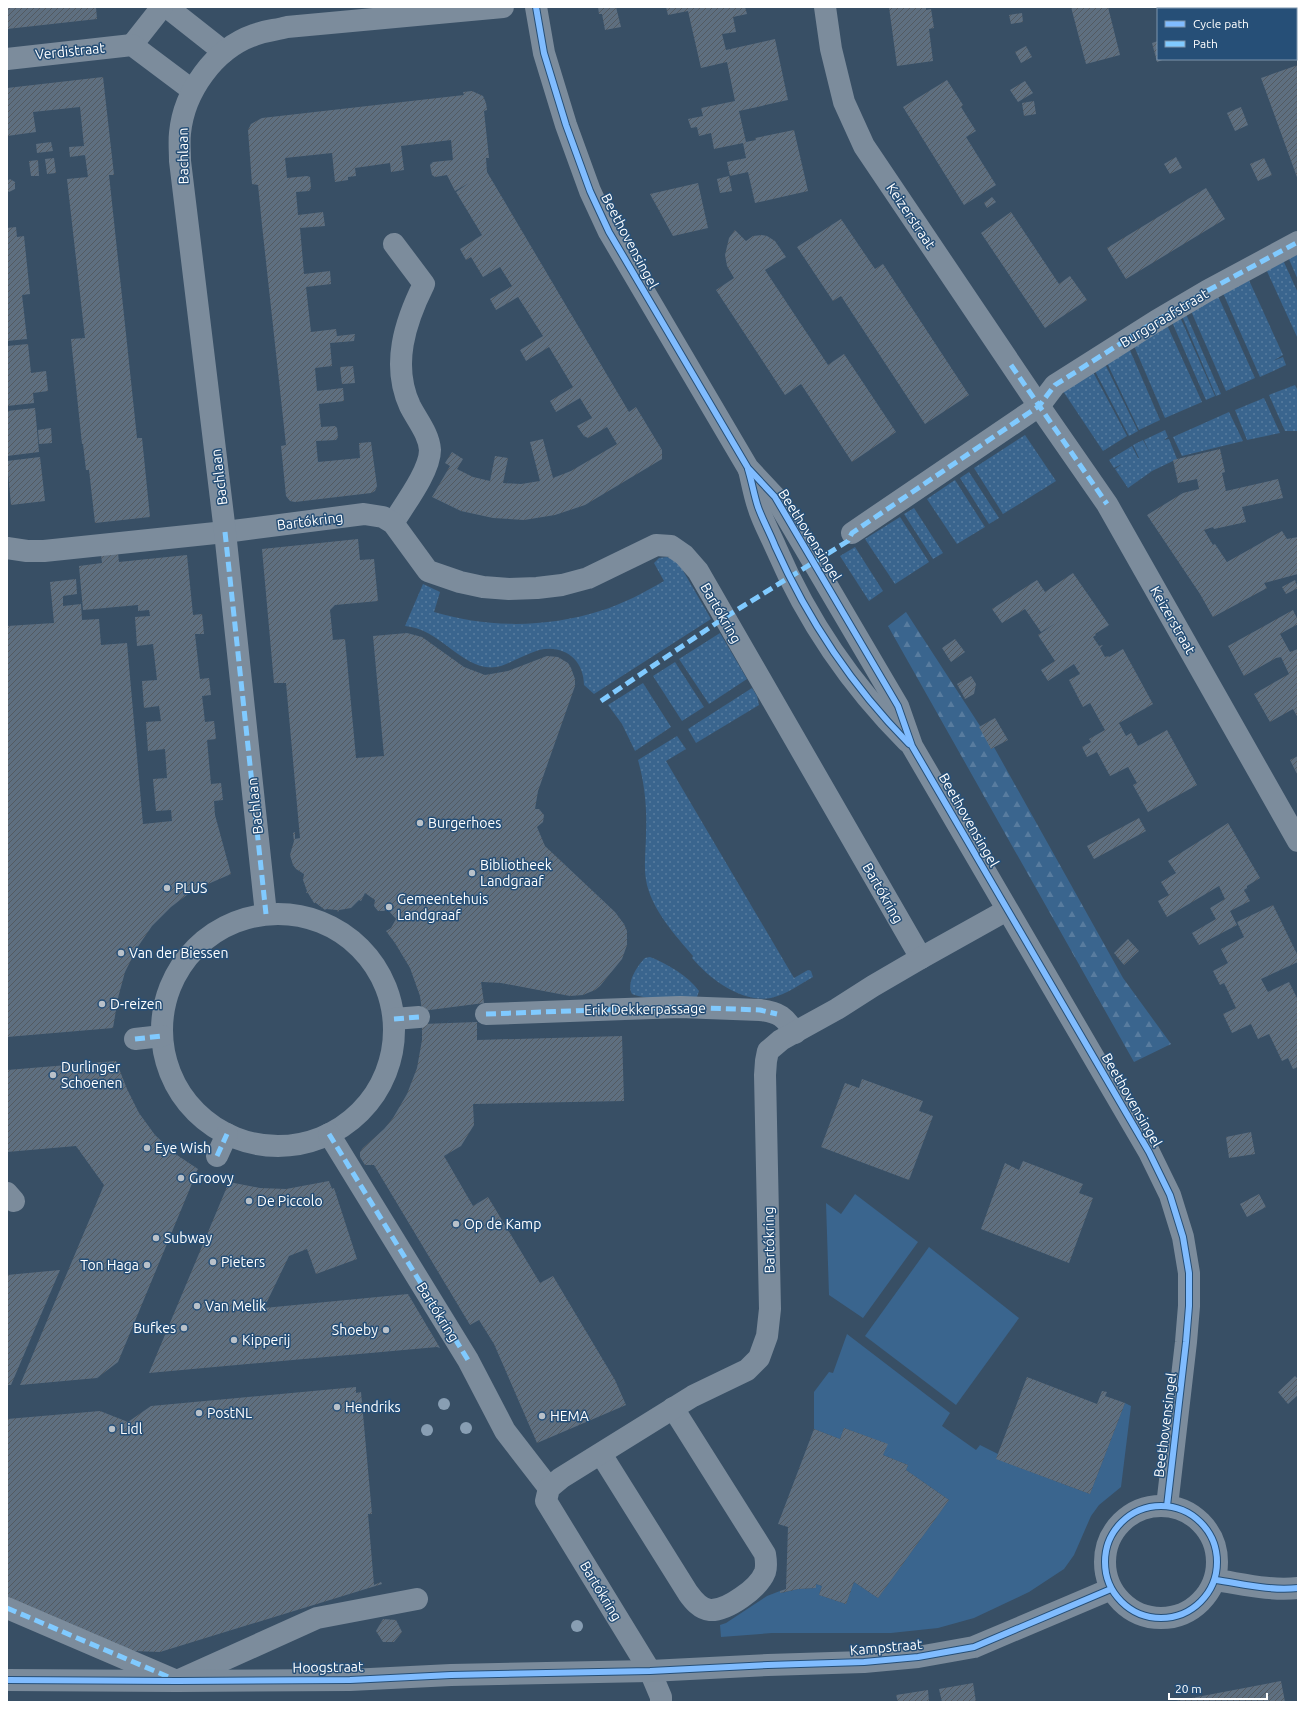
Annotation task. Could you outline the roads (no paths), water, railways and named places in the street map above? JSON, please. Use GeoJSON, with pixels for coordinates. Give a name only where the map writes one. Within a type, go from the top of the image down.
{"type":"FeatureCollection","features":[{"type":"Feature","properties":{"kind":"main road"},"geometry":{"type":"LineString","coordinates":[[1167,1506],[1184,1510],[1198,1519],[1209,1532],[1216,1547],[1218,1564],[1216,1580],[1207,1597],[1193,1610],[1176,1617],[1157,1619],[1139,1614],[1123,1604],[1112,1589],[1105,1573],[1105,1555],[1110,1538],[1120,1524],[1133,1513],[1150,1507],[1167,1506]]}},
{"type":"Feature","properties":{"kind":"main road"},"geometry":{"type":"LineString","coordinates":[[1216,1580],[1269,1588],[1298,1588]]}},
{"type":"Feature","properties":{"kind":"main road","name":"Kampstraat"},"geometry":{"type":"LineString","coordinates":[[650,1671],[864,1662],[918,1657],[974,1647],[1112,1589]]}},
{"type":"Feature","properties":{"kind":"main road","name":"Hoogstraat"},"geometry":{"type":"LineString","coordinates":[[7,1680],[350,1680],[452,1675],[650,1671]]}},
{"type":"Feature","properties":{"kind":"street"},"geometry":{"type":"LineString","coordinates":[[162,7],[132,45],[192,90]]}},
{"type":"Feature","properties":{"kind":"street"},"geometry":{"type":"LineString","coordinates":[[167,7],[224,52]]}},
{"type":"Feature","properties":{"kind":"street","name":"Bachlaan"},"geometry":{"type":"LineString","coordinates":[[266,914],[225,532],[180,161],[180,133],[184,113],[192,90],[206,71],[224,52],[237,43],[254,35],[287,27],[503,7]]}},
{"type":"Feature","properties":{"kind":"street","name":"Beethovensingel"},"geometry":{"type":"LineString","coordinates":[[536,7],[544,53],[566,125],[590,191],[609,232],[748,468],[775,497],[898,706],[912,746],[1149,1152],[1170,1195],[1183,1237],[1189,1273],[1190,1306],[1167,1506]]}},
{"type":"Feature","properties":{"kind":"street","name":"Keizerstraat"},"geometry":{"type":"LineString","coordinates":[[825,7],[831,49],[844,102],[864,146],[1039,406],[1107,504],[1298,841]]}},
{"type":"Feature","properties":{"kind":"street","name":"Verdistraat"},"geometry":{"type":"LineString","coordinates":[[7,59],[132,45]]}},
{"type":"Feature","properties":{"kind":"street","name":"Burggraafstraat"},"geometry":{"type":"LineString","coordinates":[[1039,406],[1056,385],[1123,342],[1207,291],[1298,242]]}},
{"type":"Feature","properties":{"kind":"street"},"geometry":{"type":"LineString","coordinates":[[393,523],[426,468],[430,450],[427,437],[410,405],[402,380],[401,356],[405,330],[414,304],[424,284],[394,244]]}},
{"type":"Feature","properties":{"kind":"street"},"geometry":{"type":"LineString","coordinates":[[852,533],[1039,406]]}},
{"type":"Feature","properties":{"kind":"street","name":"Beethovensingel"},"geometry":{"type":"LineString","coordinates":[[748,468],[758,507],[786,571],[822,636],[853,680],[878,710],[912,746]]}},
{"type":"Feature","properties":{"kind":"street","name":"Bartókring"},"geometry":{"type":"LineString","coordinates":[[225,532],[364,514],[383,517],[393,523],[428,571],[460,582],[483,587],[509,589],[562,585],[588,578],[656,545],[671,546],[684,555],[698,571],[921,958]]}},
{"type":"Feature","properties":{"kind":"street"},"geometry":{"type":"LineString","coordinates":[[9,550],[44,551],[225,532]]}},
{"type":"Feature","properties":{"kind":"street","name":"Bartókring"},"geometry":{"type":"LineString","coordinates":[[661,1702],[661,1696],[650,1671],[546,1501],[549,1488],[560,1478],[602,1454],[693,1396],[747,1370],[759,1358],[767,1336],[770,1297],[766,1061],[768,1051],[781,1040],[837,1010],[873,986],[1007,910]]}},
{"type":"Feature","properties":{"kind":"street"},"geometry":{"type":"LineString","coordinates":[[266,914],[292,914],[318,921],[341,932],[362,949],[378,970],[389,994],[394,1019],[394,1039],[391,1059],[384,1078],[362,1111],[346,1124],[329,1134],[310,1142],[289,1146],[268,1145],[247,1141],[227,1134],[206,1121],[188,1104],[175,1083],[166,1060],[162,1036],[163,1014],[168,992],[177,972],[189,954],[206,939],[224,927],[244,918],[266,914]]}},
{"type":"Feature","properties":{"kind":"street","name":"Erik Dekkerpassage"},"geometry":{"type":"LineString","coordinates":[[486,1014],[680,1008],[760,1010],[777,1014],[787,1020],[795,1032]]}},
{"type":"Feature","properties":{"kind":"street"},"geometry":{"type":"LineString","coordinates":[[394,1019],[419,1017]]}},
{"type":"Feature","properties":{"kind":"street"},"geometry":{"type":"LineString","coordinates":[[135,1039],[162,1036]]}},
{"type":"Feature","properties":{"kind":"street"},"geometry":{"type":"LineString","coordinates":[[217,1156],[227,1134]]}},
{"type":"Feature","properties":{"kind":"street","name":"Bartókring"},"geometry":{"type":"LineString","coordinates":[[329,1134],[468,1360],[505,1431],[549,1488]]}},
{"type":"Feature","properties":{"kind":"street"},"geometry":{"type":"LineString","coordinates":[[602,1454],[688,1593],[697,1604],[709,1610],[741,1598],[758,1583],[765,1573],[767,1564],[765,1554],[673,1408]]}},
{"type":"Feature","properties":{"kind":"street"},"geometry":{"type":"LineString","coordinates":[[7,1608],[177,1681],[317,1618],[417,1599]]}},
{"type":"Feature","properties":{"kind":"place","name":"Burgerhoes"},"geometry":{"type":"Point","coordinates":[420,823]}},
{"type":"Feature","properties":{"kind":"place","name":"Bibliotheek Landgraaf"},"geometry":{"type":"Point","coordinates":[472,873]}},
{"type":"Feature","properties":{"kind":"place","name":"PLUS"},"geometry":{"type":"Point","coordinates":[167,888]}},
{"type":"Feature","properties":{"kind":"place","name":"Gemeentehuis Landgraaf"},"geometry":{"type":"Point","coordinates":[389,907]}},
{"type":"Feature","properties":{"kind":"place","name":"Van der Biessen"},"geometry":{"type":"Point","coordinates":[121,953]}},
{"type":"Feature","properties":{"kind":"place","name":"D-reizen"},"geometry":{"type":"Point","coordinates":[102,1004]}},
{"type":"Feature","properties":{"kind":"place","name":"Durlinger Schoenen"},"geometry":{"type":"Point","coordinates":[53,1075]}},
{"type":"Feature","properties":{"kind":"place","name":"Eye Wish"},"geometry":{"type":"Point","coordinates":[147,1148]}},
{"type":"Feature","properties":{"kind":"place","name":"Groovy"},"geometry":{"type":"Point","coordinates":[181,1178]}},
{"type":"Feature","properties":{"kind":"place","name":"De Piccolo"},"geometry":{"type":"Point","coordinates":[249,1201]}},
{"type":"Feature","properties":{"kind":"place","name":"Op de Kamp"},"geometry":{"type":"Point","coordinates":[456,1224]}},
{"type":"Feature","properties":{"kind":"place","name":"Subway"},"geometry":{"type":"Point","coordinates":[156,1238]}},
{"type":"Feature","properties":{"kind":"place","name":"Pieters"},"geometry":{"type":"Point","coordinates":[213,1262]}},
{"type":"Feature","properties":{"kind":"place","name":"Ton Haga"},"geometry":{"type":"Point","coordinates":[147,1265]}},
{"type":"Feature","properties":{"kind":"place","name":"Van Melik"},"geometry":{"type":"Point","coordinates":[197,1306]}},
{"type":"Feature","properties":{"kind":"place","name":"Bufkes"},"geometry":{"type":"Point","coordinates":[184,1328]}},
{"type":"Feature","properties":{"kind":"place","name":"Shoeby"},"geometry":{"type":"Point","coordinates":[386,1330]}},
{"type":"Feature","properties":{"kind":"place","name":"Kipperij"},"geometry":{"type":"Point","coordinates":[234,1340]}},
{"type":"Feature","properties":{"kind":"place","name":"Hendriks"},"geometry":{"type":"Point","coordinates":[337,1407]}},
{"type":"Feature","properties":{"kind":"place","name":"PostNL"},"geometry":{"type":"Point","coordinates":[199,1413]}},
{"type":"Feature","properties":{"kind":"place","name":"HEMA"},"geometry":{"type":"Point","coordinates":[542,1416]}},
{"type":"Feature","properties":{"kind":"place","name":"Lidl"},"geometry":{"type":"Point","coordinates":[112,1429]}}]}
